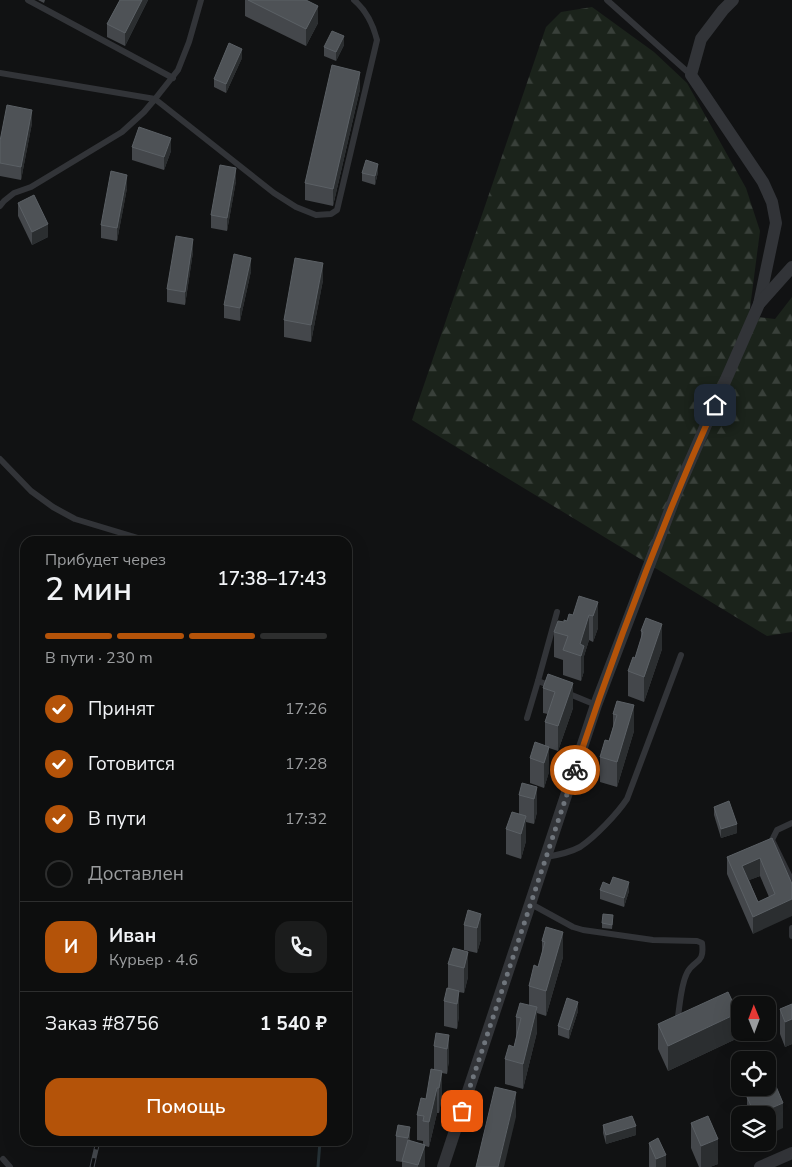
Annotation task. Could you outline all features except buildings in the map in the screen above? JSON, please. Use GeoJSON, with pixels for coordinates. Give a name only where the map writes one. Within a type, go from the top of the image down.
{"type":"FeatureCollection","features":[{"type":"Feature","properties":{"kind":"street"},"geometry":{"type":"LineString","coordinates":[[443,1167],[596,705],[678,489],[760,304],[776,223],[772,202],[763,182],[691,75],[702,40],[722,10],[733,0]]}},
{"type":"Feature","properties":{"kind":"street"},"geometry":{"type":"LineString","coordinates":[[760,304],[792,267]]}},
{"type":"Feature","properties":{"kind":"street"},"geometry":{"type":"LineString","coordinates":[[760,1167],[792,1153]]}},
{"type":"Feature","properties":{"kind":"lane"},"geometry":{"type":"LineString","coordinates":[[28,0],[173,78]]}},
{"type":"Feature","properties":{"kind":"lane"},"geometry":{"type":"LineString","coordinates":[[0,206],[4,200],[14,193],[31,186],[122,132],[144,112],[178,70],[189,42],[201,0]]}},
{"type":"Feature","properties":{"kind":"lane"},"geometry":{"type":"LineString","coordinates":[[0,73],[155,100],[274,193],[296,207],[316,214],[331,214],[337,210],[377,40],[374,25],[362,7],[354,0]]}},
{"type":"Feature","properties":{"kind":"lane"},"geometry":{"type":"LineString","coordinates":[[607,0],[691,75]]}},
{"type":"Feature","properties":{"kind":"lane"},"geometry":{"type":"LineString","coordinates":[[0,459],[32,491],[75,519],[131,536]]}},
{"type":"Feature","properties":{"kind":"lane"},"geometry":{"type":"LineString","coordinates":[[527,718],[557,612]]}},
{"type":"Feature","properties":{"kind":"lane"},"geometry":{"type":"LineString","coordinates":[[546,857],[564,854],[581,846],[614,816],[624,804],[682,655]]}},
{"type":"Feature","properties":{"kind":"lane"},"geometry":{"type":"LineString","coordinates":[[538,681],[554,688]]}},
{"type":"Feature","properties":{"kind":"lane"},"geometry":{"type":"LineString","coordinates":[[563,691],[596,705]]}},
{"type":"Feature","properties":{"kind":"lane"},"geometry":{"type":"LineString","coordinates":[[792,823],[777,830],[772,840],[792,881]]}},
{"type":"Feature","properties":{"kind":"lane"},"geometry":{"type":"LineString","coordinates":[[530,904],[572,927],[583,930],[653,940],[698,941],[702,943],[702,957],[699,962],[688,970],[683,984],[677,1025]]}},
{"type":"Feature","properties":{"kind":"lane"},"geometry":{"type":"LineString","coordinates":[[792,928],[792,936]]}},
{"type":"Feature","properties":{"kind":"lane"},"geometry":{"type":"LineString","coordinates":[[3,1159],[10,1167]]}},
{"type":"Feature","properties":{"kind":"green space"},"geometry":{"type":"Polygon","coordinates":[[[592,7],[654,52],[687,83],[746,188],[760,231],[749,316],[775,319],[792,297],[792,632],[767,636],[412,420],[546,27],[561,12],[592,7]]]}},
{"type":"Feature","properties":{"kind":"waterway"},"geometry":{"type":"LineString","coordinates":[[318,1167],[320,1146]]}},
{"type":"Feature","properties":{"kind":"railway"},"geometry":{"type":"LineString","coordinates":[[92,1167],[97,1146]]}},
{"type":"Feature","properties":{"kind":"way so far"},"geometry":{"type":"LineString","coordinates":[[462,1111],[575,770]]}},
{"type":"Feature","properties":{"kind":"route"},"geometry":{"type":"LineString","coordinates":[[575,770],[596,705],[678,489],[715,405]]}}]}
